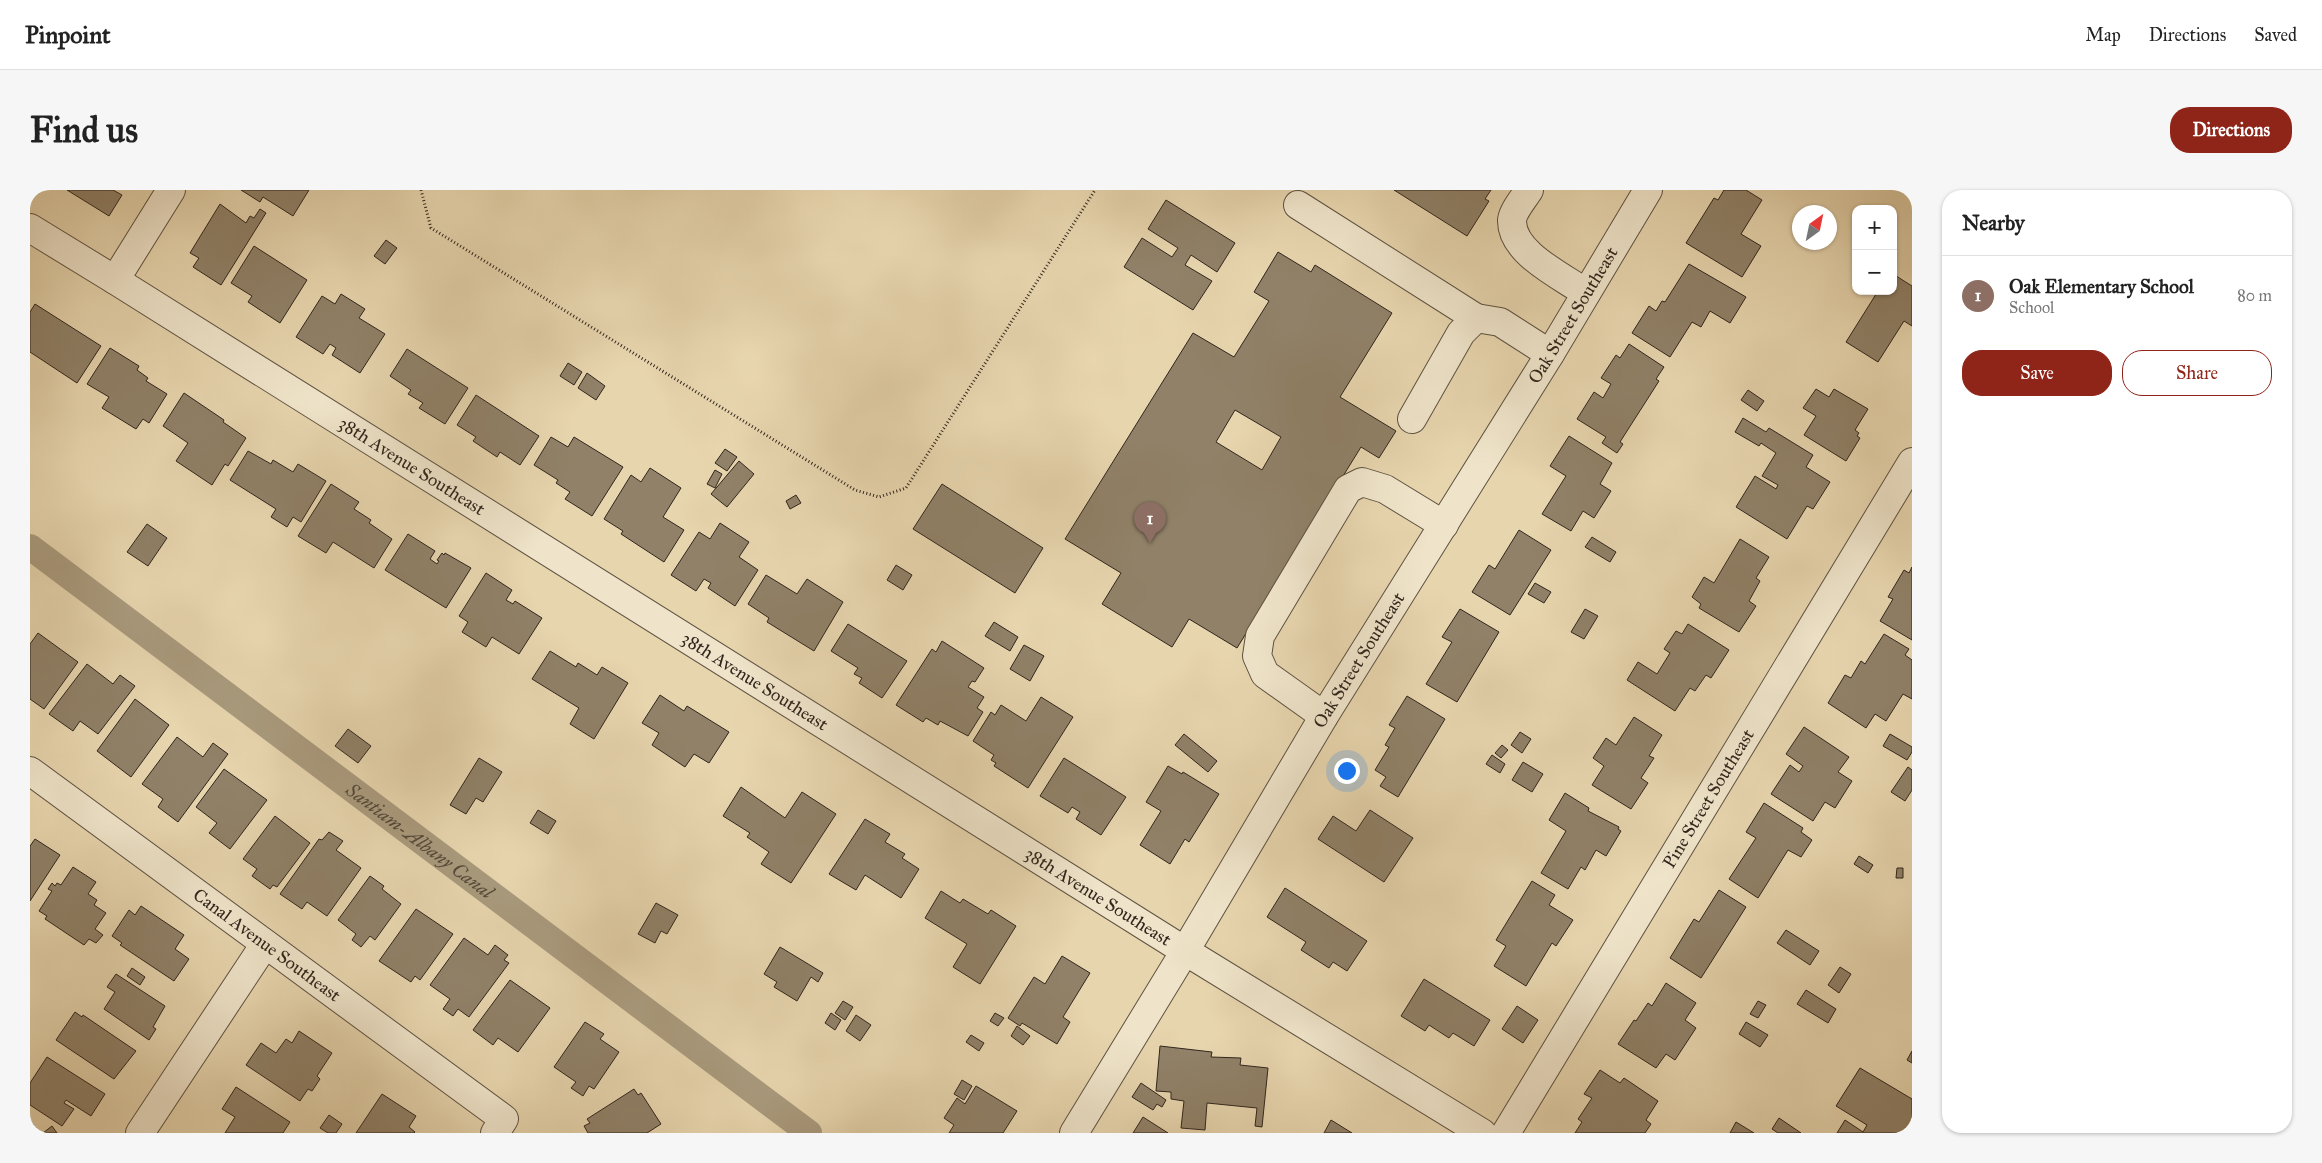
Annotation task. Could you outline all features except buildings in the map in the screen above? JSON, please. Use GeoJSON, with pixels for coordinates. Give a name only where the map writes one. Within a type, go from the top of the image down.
{"type":"FeatureCollection","features":[{"type":"Feature","properties":{"kind":"street"},"geometry":{"type":"LineString","coordinates":[[115,280],[171,190]]}},
{"type":"Feature","properties":{"kind":"street"},"geometry":{"type":"LineString","coordinates":[[1529,190],[1512,218],[1514,235],[1526,252],[1586,292]]}},
{"type":"Feature","properties":{"kind":"street","name":"Oak Street Southeast"},"geometry":{"type":"LineString","coordinates":[[1074,1133],[1185,951],[1324,716],[1550,354],[1648,190]]}},
{"type":"Feature","properties":{"kind":"street"},"geometry":{"type":"LineString","coordinates":[[1298,205],[1476,318],[1500,322],[1550,354]]}},
{"type":"Feature","properties":{"kind":"street","name":"38th Avenue Southeast"},"geometry":{"type":"LineString","coordinates":[[30,228],[1185,951],[1482,1133]]}},
{"type":"Feature","properties":{"kind":"street"},"geometry":{"type":"LineString","coordinates":[[1412,418],[1461,333],[1476,318]]}},
{"type":"Feature","properties":{"kind":"street","name":"Pine Street Southeast"},"geometry":{"type":"LineString","coordinates":[[1506,1133],[1912,462]]}},
{"type":"Feature","properties":{"kind":"street"},"geometry":{"type":"LineString","coordinates":[[1324,716],[1265,674],[1257,656],[1260,636],[1348,489],[1362,482],[1384,489],[1444,525]]}},
{"type":"Feature","properties":{"kind":"street","name":"Canal Avenue Southeast"},"geometry":{"type":"LineString","coordinates":[[30,771],[265,944],[499,1126]]}},
{"type":"Feature","properties":{"kind":"street"},"geometry":{"type":"LineString","coordinates":[[140,1133],[265,944]]}},
{"type":"Feature","properties":{"kind":"path"},"geometry":{"type":"LineString","coordinates":[[421,190],[431,228],[855,490],[879,497],[906,488],[1095,190]]}},
{"type":"Feature","properties":{"kind":"waterway","name":"Santiam-Albany Canal"},"geometry":{"type":"LineString","coordinates":[[30,547],[809,1133]]}},
{"type":"Feature","properties":{"kind":"place","name":"Oak Elementary School"},"geometry":{"type":"Point","coordinates":[1150,543]}}]}
